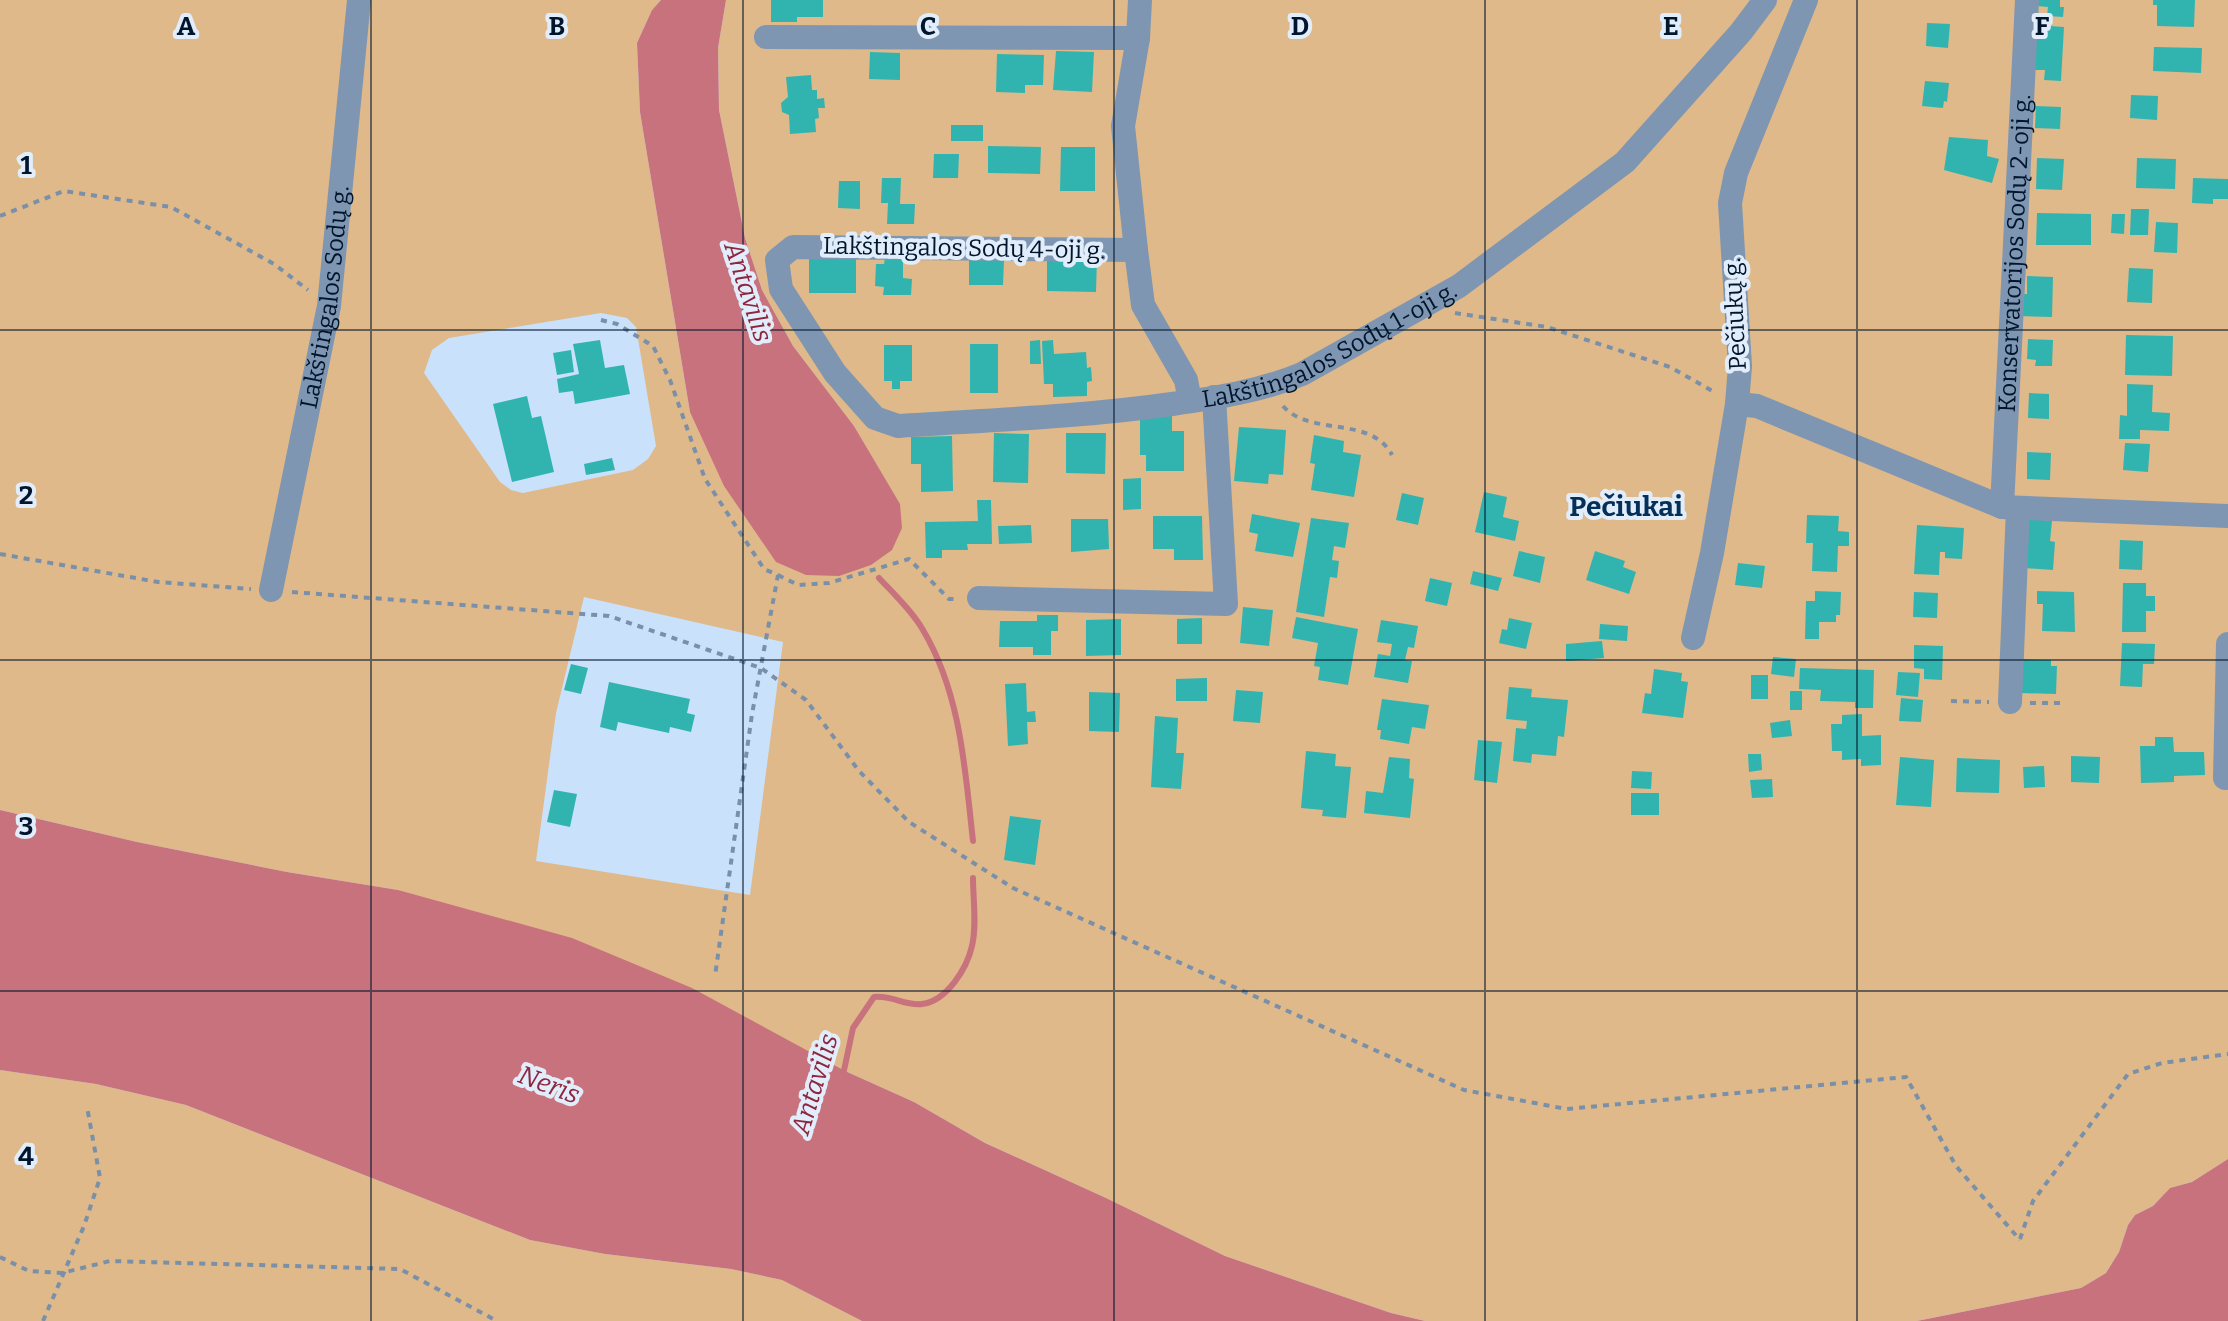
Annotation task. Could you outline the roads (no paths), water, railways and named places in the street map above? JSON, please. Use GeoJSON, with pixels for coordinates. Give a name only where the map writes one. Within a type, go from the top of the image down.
{"type":"FeatureCollection","features":[{"type":"Feature","properties":{"kind":"street","name":"Lakštingalos Sodų g."},"geometry":{"type":"LineString","coordinates":[[271,590],[329,306],[359,0]]}},
{"type":"Feature","properties":{"kind":"street","name":"Lakštingalos Sodų 1-oji g."},"geometry":{"type":"LineString","coordinates":[[1140,0],[1138,38],[1123,126],[1143,305],[1186,380],[1202,399],[1275,385],[1302,374],[1459,286],[1625,162],[1741,32],[1765,0]]}},
{"type":"Feature","properties":{"kind":"street","name":"Pečiukų g."},"geometry":{"type":"LineString","coordinates":[[1693,638],[1712,553],[1737,404],[1740,366],[1730,203],[1736,173],[1806,0]]}},
{"type":"Feature","properties":{"kind":"street","name":"Konservatorijos Sodų 2-oji g."},"geometry":{"type":"LineString","coordinates":[[2010,702],[2010,508],[2027,0]]}},
{"type":"Feature","properties":{"kind":"street"},"geometry":{"type":"LineString","coordinates":[[766,37],[1138,38]]}},
{"type":"Feature","properties":{"kind":"street","name":"Lakštingalos Sodų 4-oji g."},"geometry":{"type":"LineString","coordinates":[[1136,250],[793,247],[777,260],[781,289],[835,373],[863,408],[887,423],[898,426],[1109,413],[1202,399]]}},
{"type":"Feature","properties":{"kind":"street"},"geometry":{"type":"LineString","coordinates":[[979,598],[1226,604],[1202,399]]}},
{"type":"Feature","properties":{"kind":"street"},"geometry":{"type":"LineString","coordinates":[[1737,404],[1757,406],[2010,508],[2228,516]]}},
{"type":"Feature","properties":{"kind":"street"},"geometry":{"type":"LineString","coordinates":[[2225,778],[2228,644]]}},
{"type":"Feature","properties":{"kind":"water"},"geometry":{"type":"Polygon","coordinates":[[[661,0],[726,0],[718,48],[719,110],[745,238],[762,290],[793,346],[854,426],[900,504],[902,528],[892,550],[871,565],[839,576],[806,575],[776,562],[724,486],[690,412],[640,112],[637,43],[652,10],[661,0]]]}},
{"type":"Feature","properties":{"kind":"water","name":"Neris"},"geometry":{"type":"Polygon","coordinates":[[[0,810],[137,842],[398,890],[572,938],[692,988],[845,1071],[914,1102],[985,1143],[1225,1256],[1391,1313],[1425,1321],[862,1321],[782,1280],[731,1269],[605,1254],[530,1240],[186,1105],[96,1084],[0,1070],[0,810]]]}},
{"type":"Feature","properties":{"kind":"water"},"geometry":{"type":"Polygon","coordinates":[[[2228,1159],[2228,1321],[1917,1321],[2081,1288],[2106,1273],[2135,1215],[2153,1206],[2170,1188],[2192,1182],[2228,1159]]]}},
{"type":"Feature","properties":{"kind":"waterway","name":"Antavilis"},"geometry":{"type":"LineString","coordinates":[[879,578],[919,623],[946,680],[959,733],[973,841]]}},
{"type":"Feature","properties":{"kind":"waterway","name":"Antavilis"},"geometry":{"type":"LineString","coordinates":[[843,1075],[853,1028],[874,997],[916,1004],[931,1002],[940,997],[961,973],[973,938],[973,878]]}},
{"type":"Feature","properties":{"kind":"district","name":"Pečiukai"},"geometry":{"type":"Point","coordinates":[1626,506]}}]}
